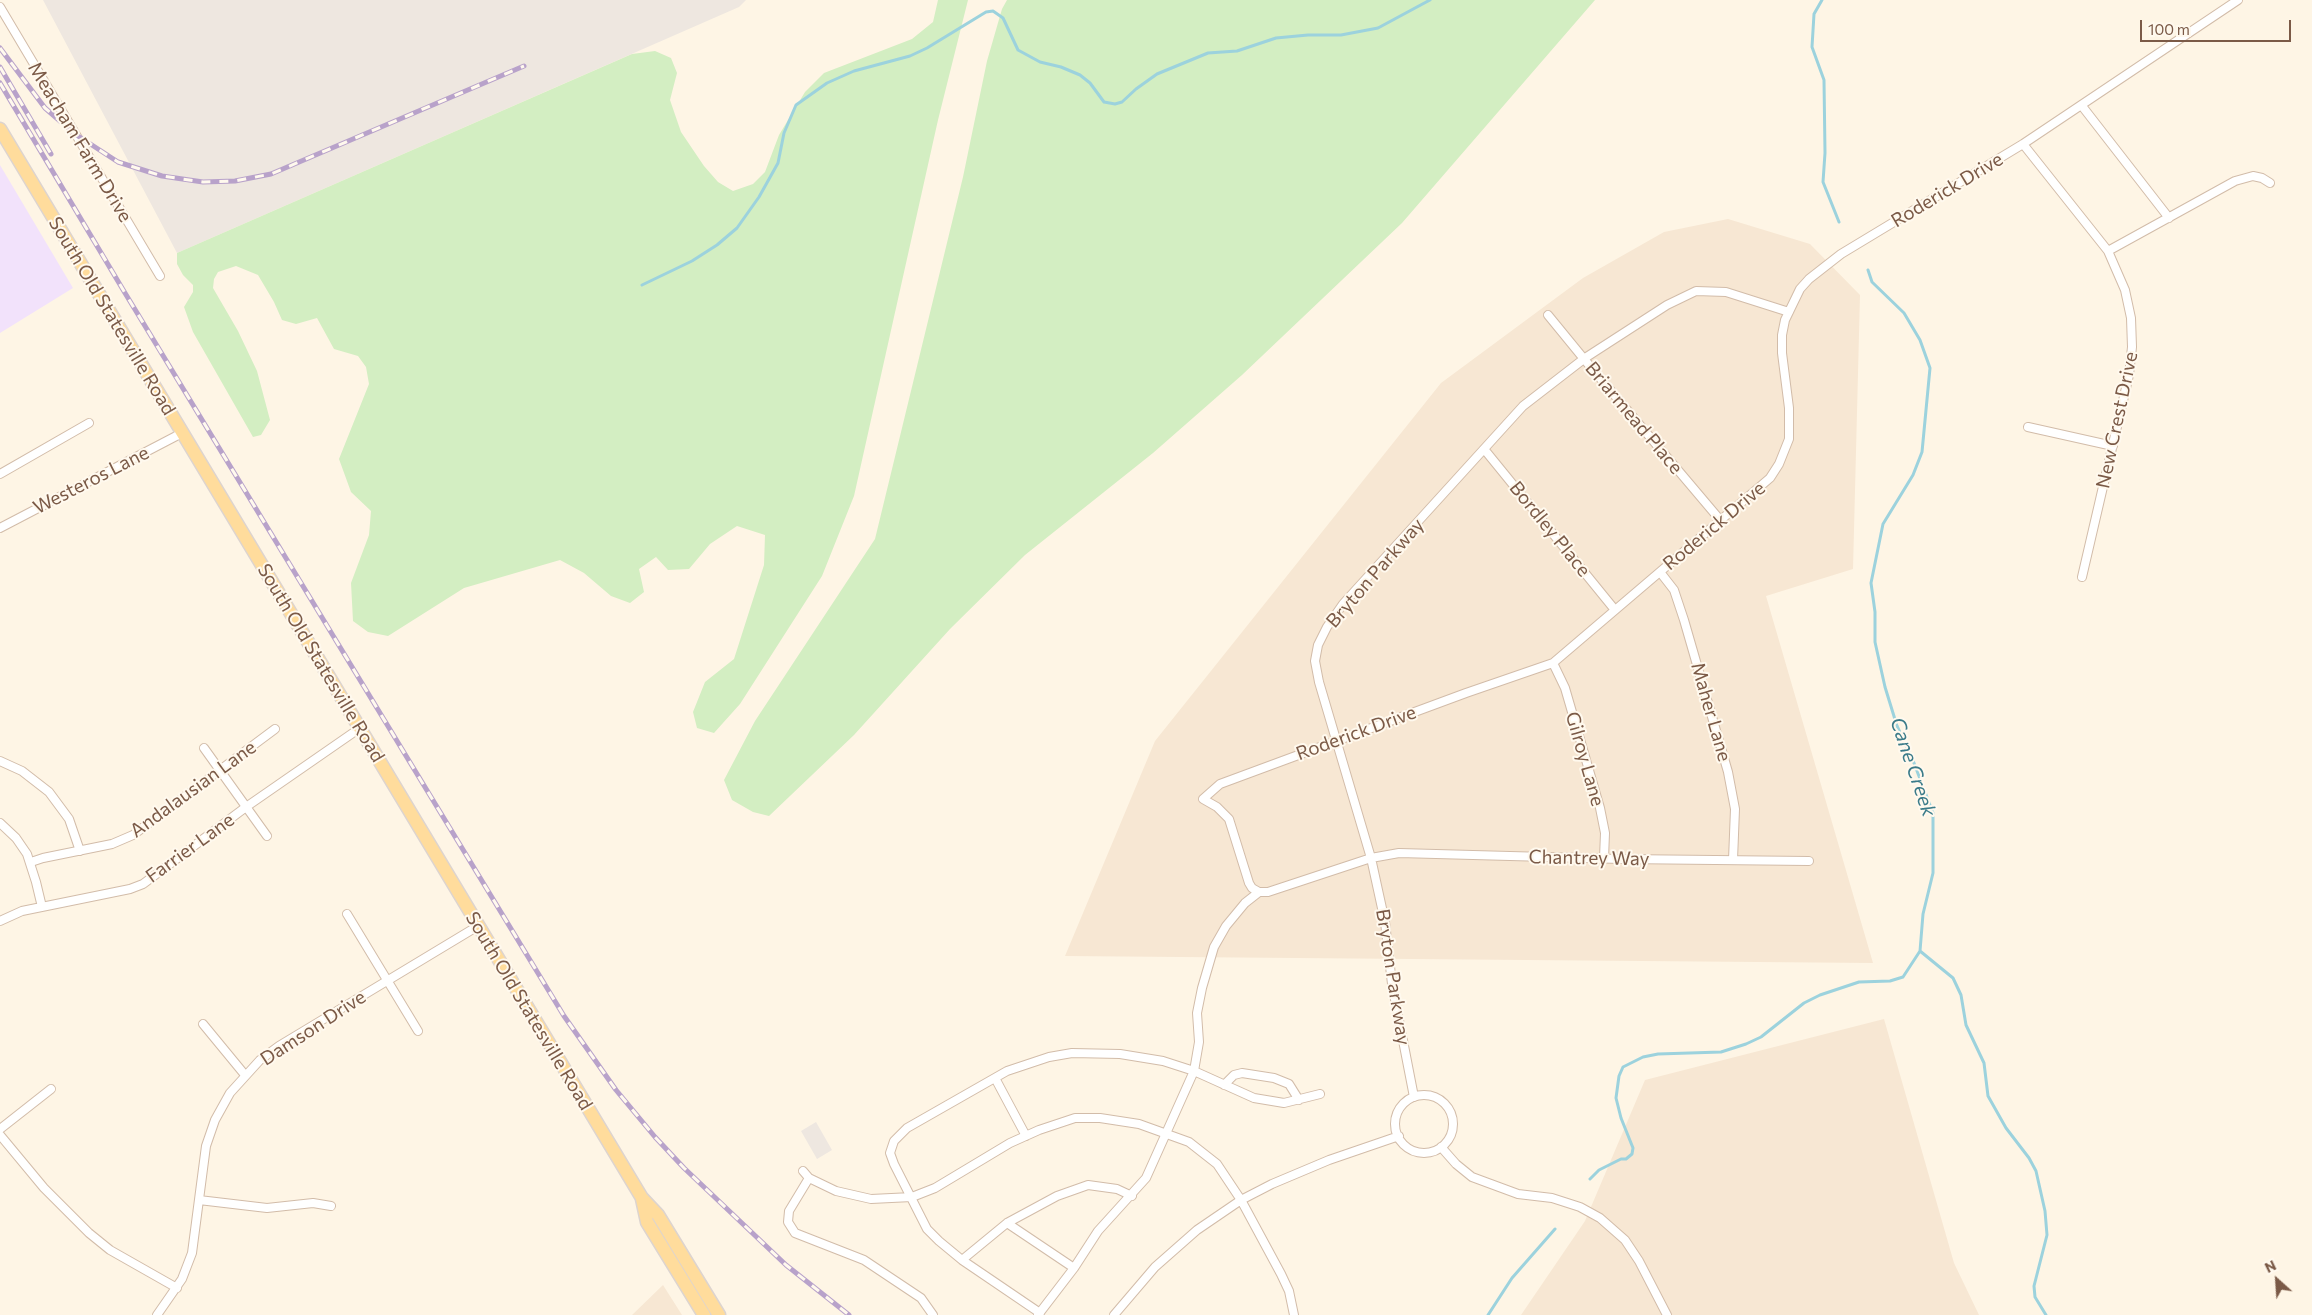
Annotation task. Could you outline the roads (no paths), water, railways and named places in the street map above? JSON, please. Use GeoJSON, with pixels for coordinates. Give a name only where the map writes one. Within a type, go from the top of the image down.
{"type":"FeatureCollection","features":[{"type":"Feature","properties":{"kind":"main road","name":"South Old Statesville Road"},"geometry":{"type":"LineString","coordinates":[[0,129],[642,1198],[658,1215],[720,1315]]}},
{"type":"Feature","properties":{"kind":"main road","name":"South Old Statesville Road"},"geometry":{"type":"LineString","coordinates":[[642,1198],[647,1222],[704,1315]]}},
{"type":"Feature","properties":{"kind":"street","name":"Roderick Drive"},"geometry":{"type":"LineString","coordinates":[[1259,892],[1252,888],[1249,882],[1229,819],[1217,807],[1203,799],[1220,784],[1336,740],[1553,663],[1770,478],[1779,464],[1789,439],[1789,408],[1782,335],[1788,312],[1800,289],[1830,262],[2024,144],[2238,0]]}},
{"type":"Feature","properties":{"kind":"street","name":"Meacham Farm Drive"},"geometry":{"type":"LineString","coordinates":[[0,7],[160,276]]}},
{"type":"Feature","properties":{"kind":"street"},"geometry":{"type":"LineString","coordinates":[[2082,106],[2169,218]]}},
{"type":"Feature","properties":{"kind":"street","name":"New Crest Drive"},"geometry":{"type":"LineString","coordinates":[[2024,144],[2108,252],[2125,290],[2132,332],[2129,375],[2082,577]]}},
{"type":"Feature","properties":{"kind":"street"},"geometry":{"type":"LineString","coordinates":[[2108,252],[2245,177],[2262,178],[2270,183]]}},
{"type":"Feature","properties":{"kind":"street","name":"Bryton Parkway"},"geometry":{"type":"LineString","coordinates":[[1414,1097],[1392,984],[1385,922],[1370,858],[1323,701],[1315,660],[1318,645],[1326,627],[1343,604],[1523,406],[1584,359],[1666,305],[1696,291],[1726,292],[1788,312]]}},
{"type":"Feature","properties":{"kind":"street","name":"Briarmead Place"},"geometry":{"type":"LineString","coordinates":[[1548,314],[1721,521]]}},
{"type":"Feature","properties":{"kind":"street"},"geometry":{"type":"LineString","coordinates":[[0,474],[90,423]]}},
{"type":"Feature","properties":{"kind":"street"},"geometry":{"type":"LineString","coordinates":[[2028,427],[2113,446]]}},
{"type":"Feature","properties":{"kind":"street","name":"Westeros Lane"},"geometry":{"type":"LineString","coordinates":[[0,528],[182,433]]}},
{"type":"Feature","properties":{"kind":"street","name":"Bordley Place"},"geometry":{"type":"LineString","coordinates":[[1484,448],[1616,610]]}},
{"type":"Feature","properties":{"kind":"street","name":"Maher Lane"},"geometry":{"type":"LineString","coordinates":[[1660,572],[1674,590],[1728,772],[1735,809],[1733,860]]}},
{"type":"Feature","properties":{"kind":"street","name":"Gilroy Lane"},"geometry":{"type":"LineString","coordinates":[[1553,663],[1564,688],[1600,808],[1605,833],[1604,858]]}},
{"type":"Feature","properties":{"kind":"street","name":"Farrier Lane"},"geometry":{"type":"LineString","coordinates":[[0,921],[22,911],[143,884],[246,807],[360,728]]}},
{"type":"Feature","properties":{"kind":"street","name":"Andalausian Lane"},"geometry":{"type":"LineString","coordinates":[[31,862],[112,844],[134,835],[275,729]]}},
{"type":"Feature","properties":{"kind":"street"},"geometry":{"type":"LineString","coordinates":[[204,748],[267,836]]}},
{"type":"Feature","properties":{"kind":"street"},"geometry":{"type":"LineString","coordinates":[[0,761],[27,774],[49,792],[69,819],[80,851]]}},
{"type":"Feature","properties":{"kind":"street"},"geometry":{"type":"LineString","coordinates":[[0,823],[16,838],[31,862],[42,907]]}},
{"type":"Feature","properties":{"kind":"street","name":"Chantrey Way"},"geometry":{"type":"LineString","coordinates":[[1259,892],[1268,892],[1370,858],[1399,853],[1808,861]]}},
{"type":"Feature","properties":{"kind":"street"},"geometry":{"type":"LineString","coordinates":[[1259,892],[1245,903],[1226,926],[1214,947],[1197,1013],[1199,1042],[1194,1071],[1146,1178],[1132,1196],[1098,1231],[1074,1268],[1039,1314],[939,1242],[927,1229],[890,1153],[894,1141],[908,1128],[995,1078],[1049,1057],[1072,1053],[1120,1054],[1163,1061],[1194,1071],[1254,1098],[1284,1103],[1320,1094]]}},
{"type":"Feature","properties":{"kind":"street"},"geometry":{"type":"LineString","coordinates":[[347,914],[418,1031]]}},
{"type":"Feature","properties":{"kind":"street","name":"Damson Drive"},"geometry":{"type":"LineString","coordinates":[[157,1315],[177,1288],[192,1253],[202,1164],[210,1133],[230,1093],[245,1075],[279,1046],[478,926]]}},
{"type":"Feature","properties":{"kind":"street"},"geometry":{"type":"LineString","coordinates":[[203,1024],[245,1075]]}},
{"type":"Feature","properties":{"kind":"street"},"geometry":{"type":"LineString","coordinates":[[1224,1085],[1234,1075],[1242,1073],[1274,1078],[1289,1084],[1299,1100]]}},
{"type":"Feature","properties":{"kind":"street"},"geometry":{"type":"LineString","coordinates":[[995,1078],[1026,1136]]}},
{"type":"Feature","properties":{"kind":"street"},"geometry":{"type":"LineString","coordinates":[[0,1129],[51,1090]]}},
{"type":"Feature","properties":{"kind":"street"},"geometry":{"type":"LineString","coordinates":[[1432,1096],[1447,1106],[1453,1123],[1452,1132],[1442,1147],[1433,1152],[1415,1151],[1407,1147],[1399,1136],[1396,1124],[1397,1115],[1401,1108],[1414,1097],[1432,1096]]}},
{"type":"Feature","properties":{"kind":"street"},"geometry":{"type":"LineString","coordinates":[[803,1172],[809,1178],[836,1191],[871,1199],[912,1197],[935,1188],[1010,1143],[1075,1118],[1100,1118],[1139,1124],[1189,1142],[1217,1164],[1241,1200],[1289,1291],[1294,1315]]}},
{"type":"Feature","properties":{"kind":"street"},"geometry":{"type":"LineString","coordinates":[[0,1135],[6,1145],[44,1188],[89,1233],[110,1250],[177,1288]]}},
{"type":"Feature","properties":{"kind":"street"},"geometry":{"type":"LineString","coordinates":[[1114,1315],[1155,1267],[1197,1230],[1241,1200],[1321,1163],[1399,1136]]}},
{"type":"Feature","properties":{"kind":"street"},"geometry":{"type":"LineString","coordinates":[[1442,1147],[1456,1164],[1472,1176],[1518,1194],[1552,1198],[1580,1207],[1600,1218],[1625,1240],[1639,1261],[1667,1315]]}},
{"type":"Feature","properties":{"kind":"street"},"geometry":{"type":"LineString","coordinates":[[809,1178],[789,1211],[788,1222],[794,1233],[864,1260],[921,1298],[933,1315]]}},
{"type":"Feature","properties":{"kind":"street"},"geometry":{"type":"LineString","coordinates":[[962,1260],[1007,1223],[1057,1196],[1088,1185],[1117,1188],[1132,1196]]}},
{"type":"Feature","properties":{"kind":"street"},"geometry":{"type":"LineString","coordinates":[[199,1200],[267,1208],[313,1203],[332,1206]]}},
{"type":"Feature","properties":{"kind":"street"},"geometry":{"type":"LineString","coordinates":[[1007,1223],[1074,1268]]}},
{"type":"Feature","properties":{"kind":"waterway"},"geometry":{"type":"LineString","coordinates":[[642,285],[692,261],[717,245],[737,228],[759,197],[778,163],[784,133],[796,105],[827,83],[854,71],[910,56],[927,48],[986,12],[993,11],[1003,18],[1018,50],[1040,62],[1061,67],[1080,75],[1090,83],[1104,102],[1115,104],[1122,102],[1157,74],[1208,53],[1237,51],[1276,38],[1308,35],[1341,35],[1378,28],[1430,0]]}},
{"type":"Feature","properties":{"kind":"waterway","name":"Cane Creek"},"geometry":{"type":"LineString","coordinates":[[1822,0],[1814,14],[1812,47],[1824,80],[1825,153],[1823,182],[1839,222]]}},
{"type":"Feature","properties":{"kind":"waterway","name":"Cane Creek"},"geometry":{"type":"LineString","coordinates":[[1590,1179],[1599,1170],[1621,1159],[1626,1159],[1632,1154],[1633,1148],[1621,1118],[1616,1098],[1619,1076],[1623,1067],[1643,1057],[1658,1054],[1721,1052],[1746,1044],[1761,1037],[1804,1003],[1820,995],[1859,982],[1890,981],[1903,977],[1920,951],[1923,914],[1933,873],[1933,813],[1914,763],[1897,726],[1885,687],[1875,642],[1875,612],[1871,583],[1883,524],[1913,475],[1922,452],[1930,368],[1920,340],[1904,313],[1872,282],[1868,270]]}},
{"type":"Feature","properties":{"kind":"waterway","name":"Cane Creek"},"geometry":{"type":"LineString","coordinates":[[1920,951],[1953,978],[1961,995],[1966,1025],[1984,1063],[1988,1096],[2006,1128],[2029,1158],[2036,1171],[2045,1211],[2047,1235],[2034,1286],[2035,1297],[2046,1315]]}},
{"type":"Feature","properties":{"kind":"waterway"},"geometry":{"type":"LineString","coordinates":[[1488,1315],[1512,1278],[1555,1229]]}},
{"type":"Feature","properties":{"kind":"railway"},"geometry":{"type":"LineString","coordinates":[[0,48],[45,108],[75,134],[118,162],[162,176],[203,182],[235,181],[271,174],[524,66]]}},
{"type":"Feature","properties":{"kind":"railway"},"geometry":{"type":"LineString","coordinates":[[0,67],[51,154]]}},
{"type":"Feature","properties":{"kind":"railway"},"geometry":{"type":"LineString","coordinates":[[0,83],[125,293],[564,1016],[616,1090],[684,1168],[786,1265],[849,1315]]}}]}
